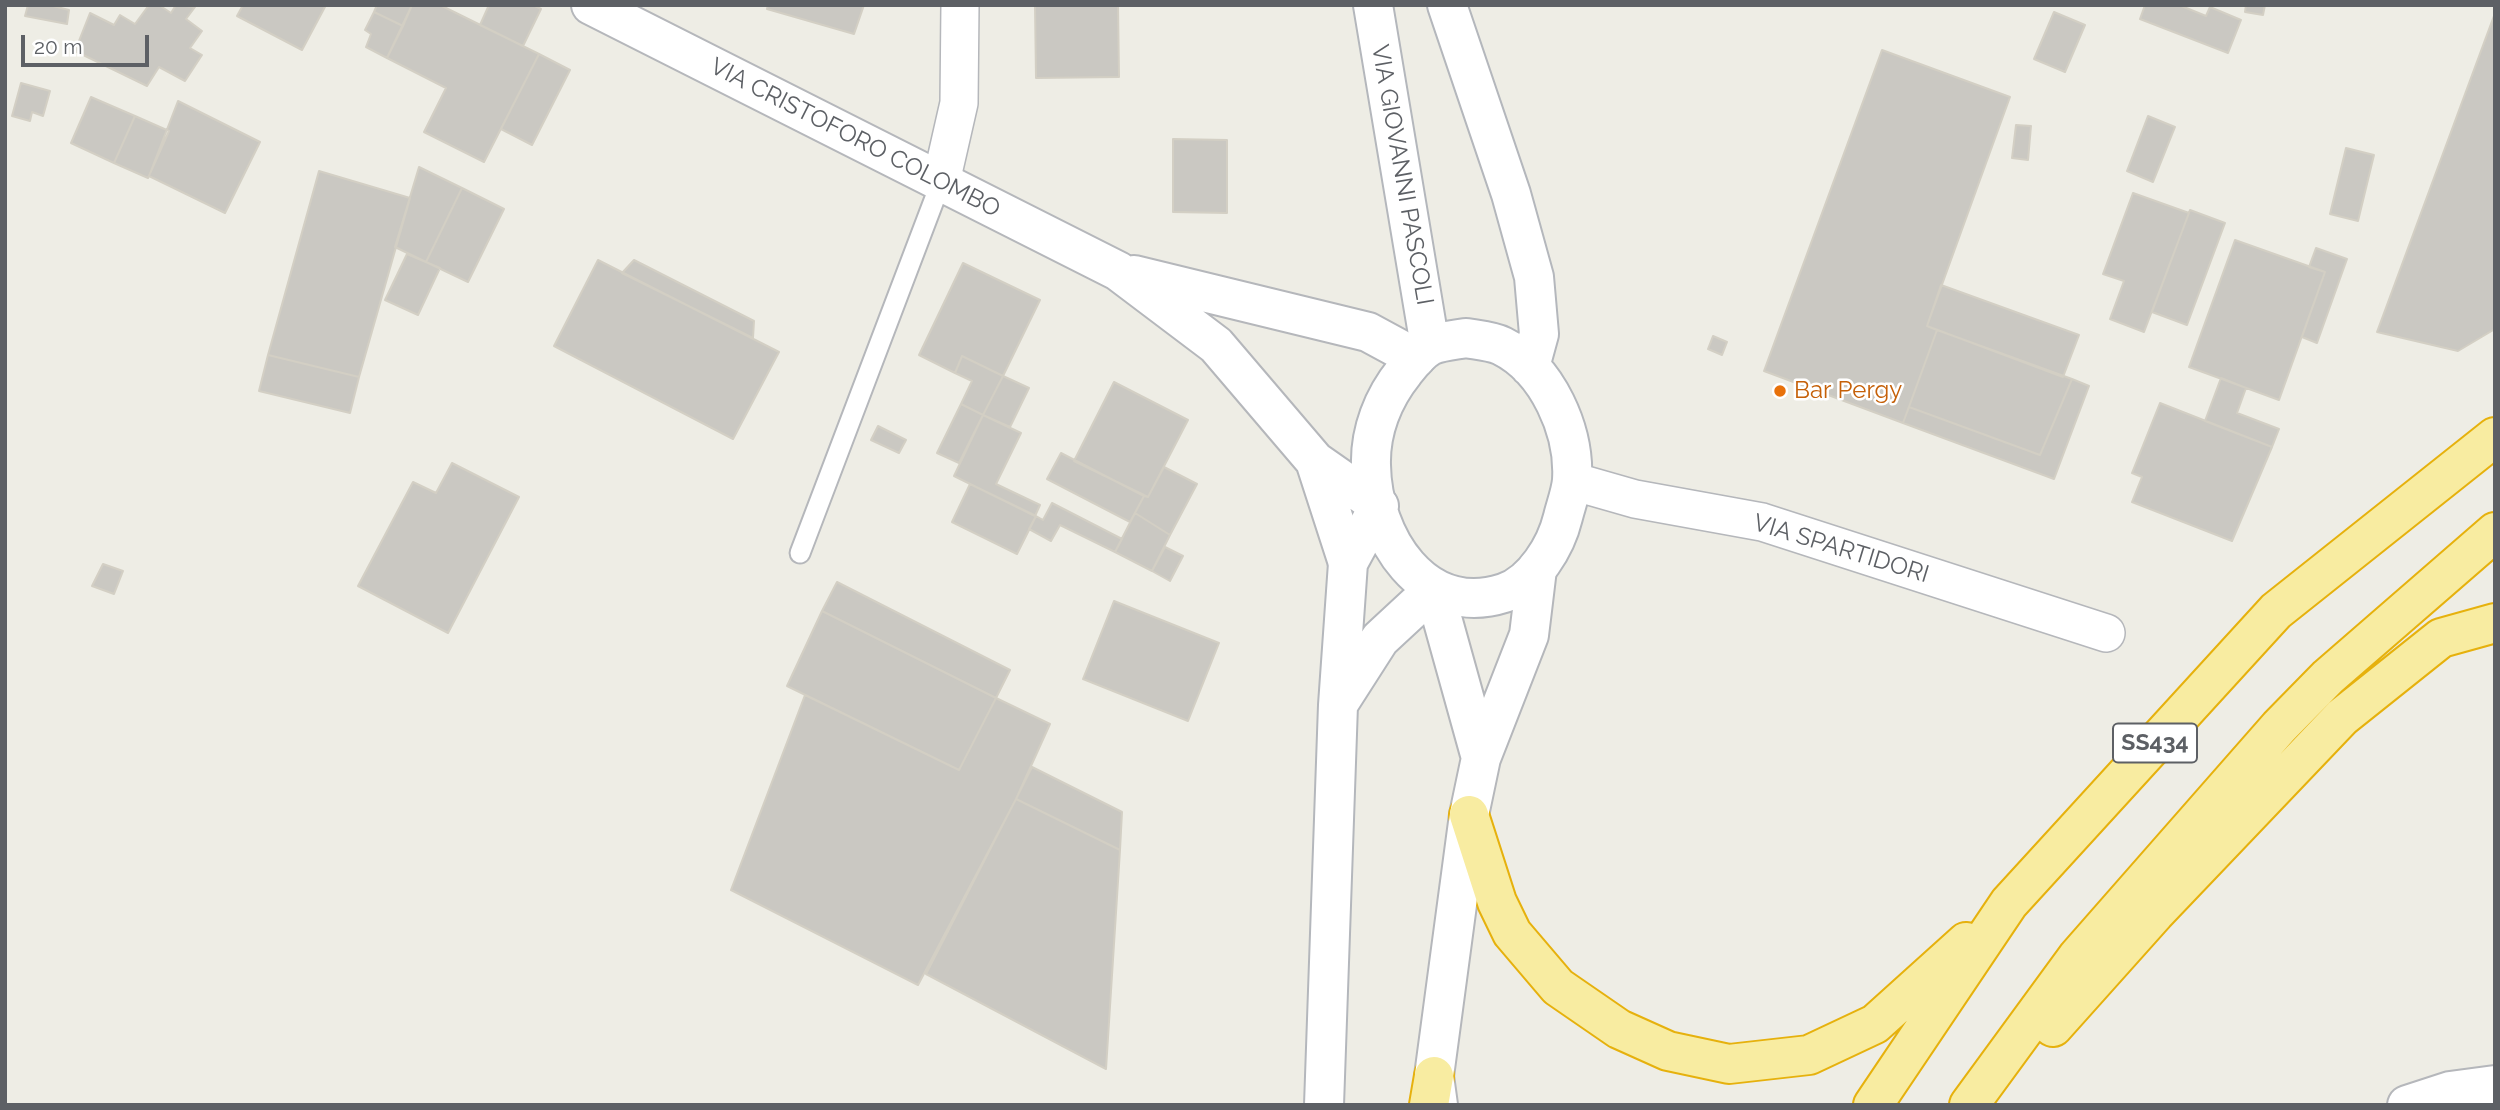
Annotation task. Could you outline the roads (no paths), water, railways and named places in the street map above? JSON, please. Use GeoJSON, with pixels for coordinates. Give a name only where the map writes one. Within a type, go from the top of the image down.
{"type":"FeatureCollection","features":[{"type":"Feature","properties":{"kind":"highway","name":"SS434"},"geometry":{"type":"LineString","coordinates":[[1873,1105],[2009,903],[2276,611],[2495,437]]}},
{"type":"Feature","properties":{"kind":"highway"},"geometry":{"type":"LineString","coordinates":[[1969,1105],[2078,956],[2279,727],[2328,677],[2495,532]]}},
{"type":"Feature","properties":{"kind":"highway"},"geometry":{"type":"LineString","coordinates":[[1984,1105],[2155,913],[2342,717],[2441,638],[2495,623]]}},
{"type":"Feature","properties":{"kind":"highway"},"geometry":{"type":"LineString","coordinates":[[1469,815],[1497,902],[1512,933],[1558,987],[1619,1029],[1668,1051],[1729,1064],[1809,1055],[1875,1024],[2009,903]]}},
{"type":"Feature","properties":{"kind":"main road","name":"VIA CRISTOFORO COLOMBO"},"geometry":{"type":"LineString","coordinates":[[591,5],[1118,271],[1216,345],[1315,461],[1378,505]]}},
{"type":"Feature","properties":{"kind":"main road","name":"VIA GIOVANNI PASCOLI"},"geometry":{"type":"LineString","coordinates":[[1373,5],[1423,352]]}},
{"type":"Feature","properties":{"kind":"main road"},"geometry":{"type":"LineString","coordinates":[[1447,5],[1511,194],[1534,277],[1539,334],[1530,368]]}},
{"type":"Feature","properties":{"kind":"main road","name":"VIA CRISTOFORO COLOMBO"},"geometry":{"type":"LineString","coordinates":[[1118,271],[1368,332],[1423,352]]}},
{"type":"Feature","properties":{"kind":"main road"},"geometry":{"type":"LineString","coordinates":[[1466,338],[1501,346],[1530,368],[1552,396],[1568,436],[1572,481],[1559,533],[1537,569],[1512,590],[1487,598],[1460,598],[1434,589],[1408,566],[1387,539],[1378,505],[1371,466],[1375,426],[1391,389],[1423,352],[1466,338]]}},
{"type":"Feature","properties":{"kind":"main road"},"geometry":{"type":"LineString","coordinates":[[1315,461],[1348,563],[1338,705],[1324,1105]]}},
{"type":"Feature","properties":{"kind":"main road"},"geometry":{"type":"LineString","coordinates":[[1348,563],[1378,505]]}},
{"type":"Feature","properties":{"kind":"main road"},"geometry":{"type":"LineString","coordinates":[[1434,1095],[1469,815],[1481,758],[1529,635],[1537,569]]}},
{"type":"Feature","properties":{"kind":"main road"},"geometry":{"type":"LineString","coordinates":[[1338,705],[1380,639],[1434,589]]}},
{"type":"Feature","properties":{"kind":"main road"},"geometry":{"type":"LineString","coordinates":[[1434,589],[1481,758]]}},
{"type":"Feature","properties":{"kind":"main road"},"geometry":{"type":"LineString","coordinates":[[2407,1105],[2449,1091],[2495,1085]]}},
{"type":"Feature","properties":{"kind":"street"},"geometry":{"type":"LineString","coordinates":[[941,181],[959,103],[960,5]]}},
{"type":"Feature","properties":{"kind":"street","name":"VIA SPARTIDORI"},"geometry":{"type":"LineString","coordinates":[[1572,481],[1635,499],[1762,522],[2106,633]]}},
{"type":"Feature","properties":{"kind":"lane"},"geometry":{"type":"LineString","coordinates":[[800,553],[941,181]]}},
{"type":"Feature","properties":{"kind":"place","name":"Bar Pergy"},"geometry":{"type":"Point","coordinates":[1780,391]}}]}
